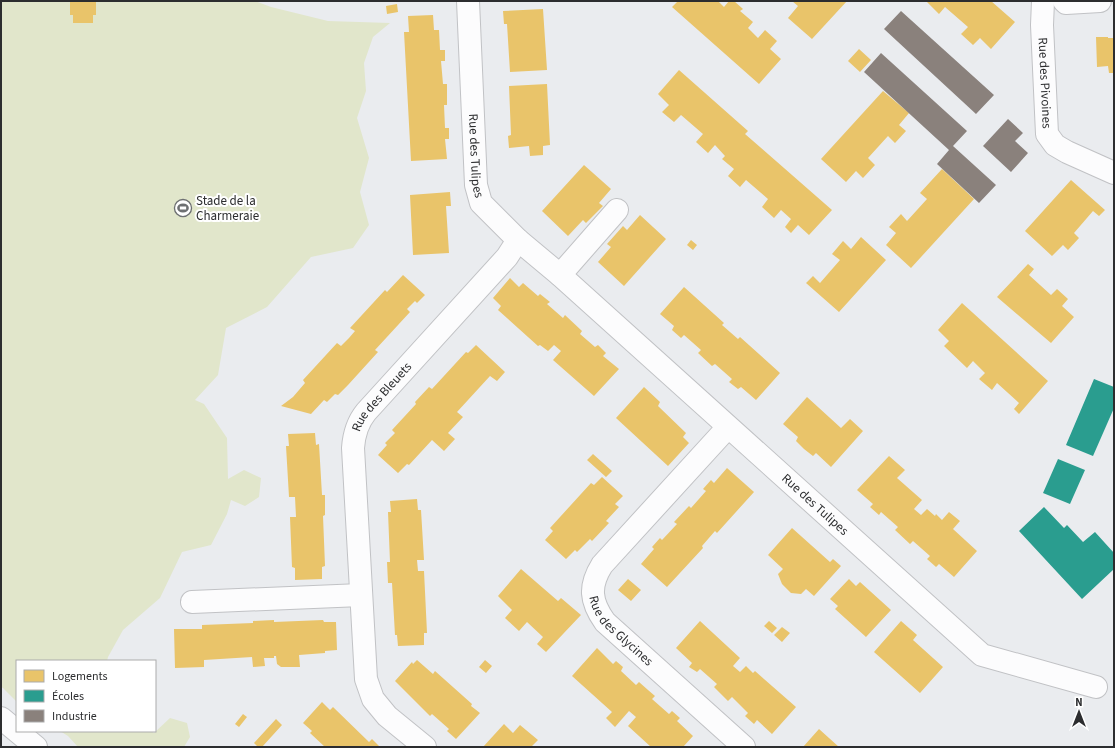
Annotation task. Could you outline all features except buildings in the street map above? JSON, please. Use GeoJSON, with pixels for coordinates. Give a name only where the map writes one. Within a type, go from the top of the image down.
{"type":"FeatureCollection","features":[{"type":"Feature","properties":{"kind":"main road","name":"Rue des Tulipes"},"geometry":{"type":"LineString","coordinates":[[468,1],[476,185],[481,203],[518,240],[560,275],[982,655],[1096,687]]}},
{"type":"Feature","properties":{"kind":"main road","name":"Rue des Pivoines"},"geometry":{"type":"LineString","coordinates":[[1043,1],[1042,25],[1047,134],[1055,145],[1067,152],[1114,173]]}},
{"type":"Feature","properties":{"kind":"main road"},"geometry":{"type":"LineString","coordinates":[[1064,1],[1066,3],[1100,1]]}},
{"type":"Feature","properties":{"kind":"main road"},"geometry":{"type":"LineString","coordinates":[[560,275],[617,210]]}},
{"type":"Feature","properties":{"kind":"main road","name":"Rue des Bleuets"},"geometry":{"type":"LineString","coordinates":[[425,747],[387,716],[370,693],[366,679],[353,448],[355,431],[358,423],[366,412],[507,257],[518,240]]}},
{"type":"Feature","properties":{"kind":"main road","name":"Rue des Glycines"},"geometry":{"type":"LineString","coordinates":[[728,427],[602,565],[595,577],[592,589],[597,608],[605,622],[744,747]]}},
{"type":"Feature","properties":{"kind":"main road"},"geometry":{"type":"LineString","coordinates":[[192,602],[361,595]]}},
{"type":"Feature","properties":{"kind":"main road"},"geometry":{"type":"LineString","coordinates":[[1,718],[16,730]]}},
{"type":"Feature","properties":{"kind":"main road"},"geometry":{"type":"LineString","coordinates":[[18,732],[36,747]]}},
{"type":"Feature","properties":{"kind":"green space","name":"Stade de la Charmeraie"},"geometry":{"type":"Polygon","coordinates":[[[1,1],[255,1],[271,7],[328,21],[390,23],[373,37],[364,63],[366,91],[357,118],[369,158],[360,192],[369,225],[353,248],[311,257],[267,307],[226,328],[218,375],[195,400],[204,404],[227,438],[228,479],[244,470],[261,478],[259,497],[245,506],[231,500],[227,514],[211,545],[182,552],[160,598],[123,630],[107,660],[16,660],[16,701],[1,687],[1,1]]]}},
{"type":"Feature","properties":{"kind":"green space"},"geometry":{"type":"Polygon","coordinates":[[[170,718],[187,723],[190,737],[184,747],[78,747],[68,736],[62,732],[154,733],[170,718]]]}},
{"type":"Feature","properties":{"kind":"place","name":"Stade de la Charmeraie"},"geometry":{"type":"Point","coordinates":[183,208]}}]}
